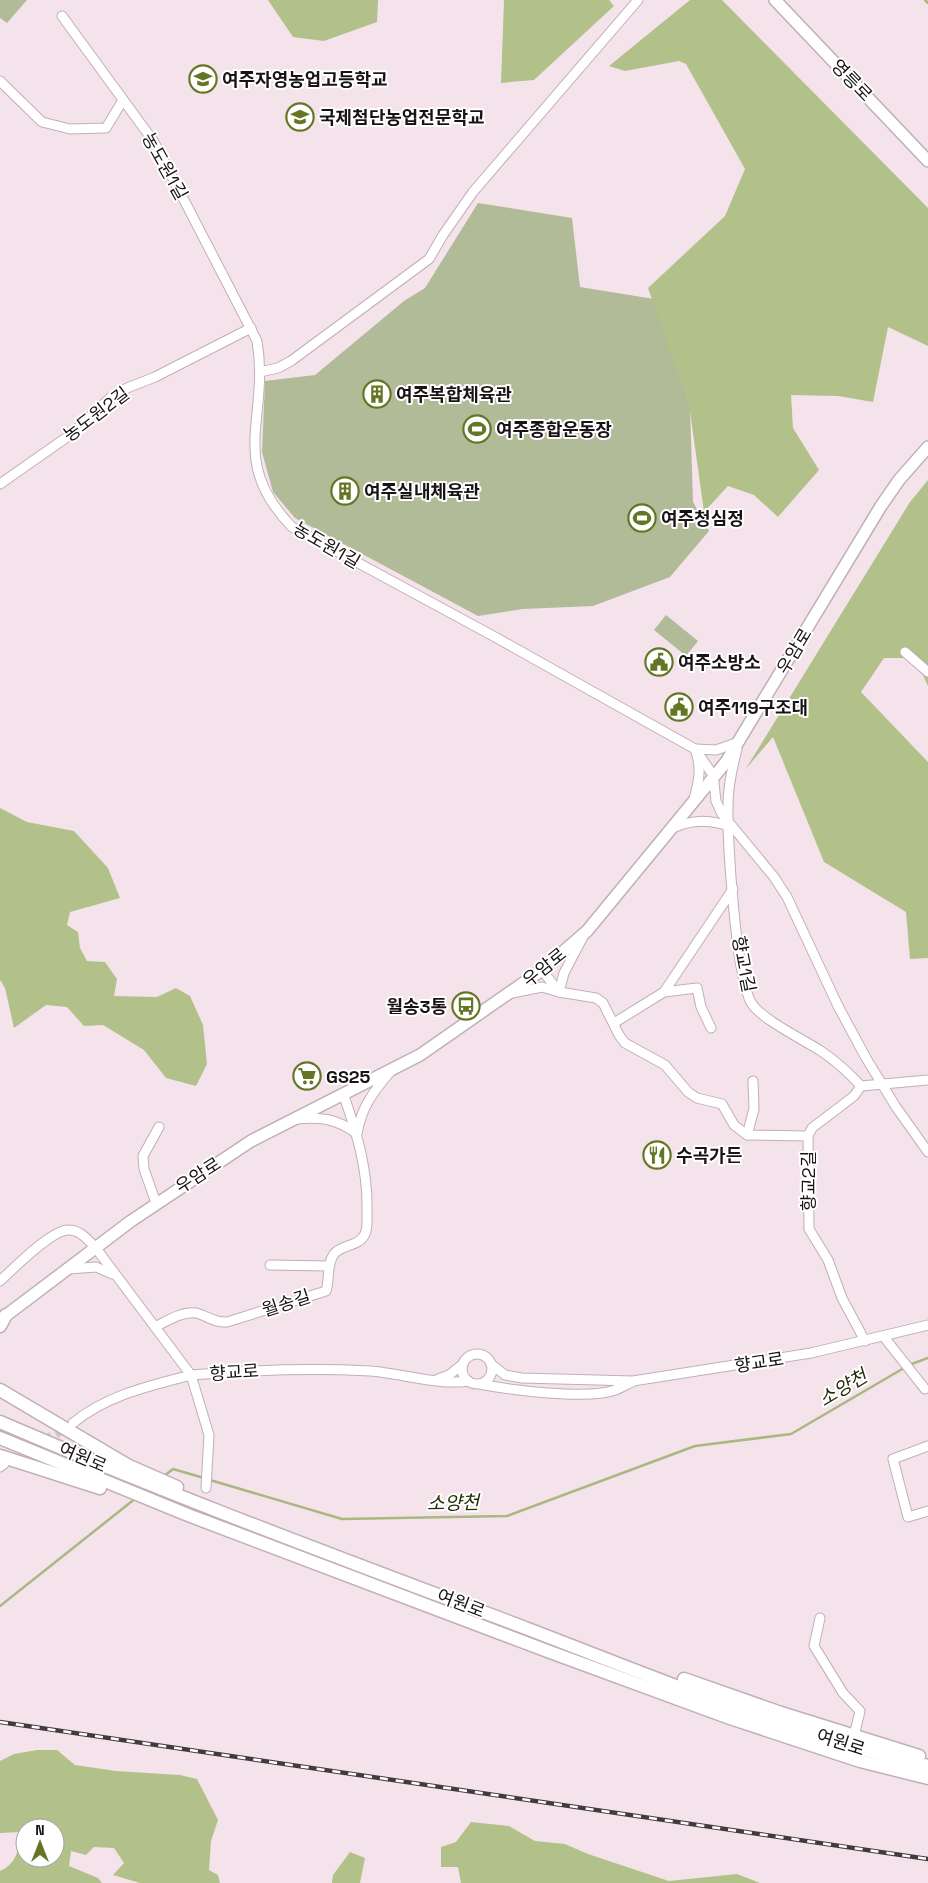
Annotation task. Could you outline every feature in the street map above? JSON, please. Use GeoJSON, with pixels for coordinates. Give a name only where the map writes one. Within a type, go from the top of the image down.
{"type":"FeatureCollection","features":[{"type":"Feature","properties":{"kind":"highway"},"geometry":{"type":"LineString","coordinates":[[0,1390],[124,1469]]}},
{"type":"Feature","properties":{"kind":"highway","name":"여원로"},"geometry":{"type":"LineString","coordinates":[[0,1422],[124,1469],[199,1504],[746,1712],[891,1758],[928,1766]]}},
{"type":"Feature","properties":{"kind":"highway","name":"여원로"},"geometry":{"type":"LineString","coordinates":[[0,1438],[107,1487],[167,1511],[188,1515],[730,1718],[860,1761],[928,1778]]}},
{"type":"Feature","properties":{"kind":"highway"},"geometry":{"type":"LineString","coordinates":[[1,1462],[107,1487]]}},
{"type":"Feature","properties":{"kind":"highway"},"geometry":{"type":"LineString","coordinates":[[610,1660],[643,1665],[781,1713],[921,1757],[928,1761]]}},
{"type":"Feature","properties":{"kind":"main road","name":"영릉로"},"geometry":{"type":"LineString","coordinates":[[775,0],[928,161]]}},
{"type":"Feature","properties":{"kind":"main road","name":"우암로"},"geometry":{"type":"LineString","coordinates":[[2,1320],[64,1270],[156,1203],[251,1141],[344,1096],[420,1055],[542,970],[587,931],[668,830],[726,762],[881,506],[899,480],[928,447]]}},
{"type":"Feature","properties":{"kind":"street"},"geometry":{"type":"LineString","coordinates":[[260,372],[278,368],[291,361],[429,259],[443,234],[473,192],[638,0]]}},
{"type":"Feature","properties":{"kind":"street","name":"농도원1길"},"geometry":{"type":"LineString","coordinates":[[62,16],[154,142],[257,341],[260,372],[254,447],[255,463],[267,494],[278,512],[292,527],[495,636],[695,750],[714,775]]}},
{"type":"Feature","properties":{"kind":"street"},"geometry":{"type":"LineString","coordinates":[[0,80],[42,122],[70,129],[106,128],[123,100]]}},
{"type":"Feature","properties":{"kind":"street","name":"농도원2길"},"geometry":{"type":"LineString","coordinates":[[0,484],[70,435],[110,398],[251,328]]}},
{"type":"Feature","properties":{"kind":"street"},"geometry":{"type":"LineString","coordinates":[[905,652],[928,672]]}},
{"type":"Feature","properties":{"kind":"street"},"geometry":{"type":"LineString","coordinates":[[694,799],[700,776],[700,763],[695,750],[716,750],[739,742]]}},
{"type":"Feature","properties":{"kind":"street"},"geometry":{"type":"LineString","coordinates":[[668,830],[697,820],[709,820],[729,826],[728,789],[739,742]]}},
{"type":"Feature","properties":{"kind":"street","name":"향교1길"},"geometry":{"type":"LineString","coordinates":[[714,775],[716,801],[729,826],[774,877],[786,897],[838,1006],[881,1083],[928,1152]]}},
{"type":"Feature","properties":{"kind":"street","name":"향교1길"},"geometry":{"type":"LineString","coordinates":[[729,826],[733,889],[744,980],[752,1004],[765,1015],[823,1053],[861,1086]]}},
{"type":"Feature","properties":{"kind":"street"},"geometry":{"type":"LineString","coordinates":[[614,1023],[664,992],[733,889]]}},
{"type":"Feature","properties":{"kind":"street"},"geometry":{"type":"LineString","coordinates":[[560,992],[564,973],[587,931]]}},
{"type":"Feature","properties":{"kind":"street"},"geometry":{"type":"LineString","coordinates":[[542,970],[560,992]]}},
{"type":"Feature","properties":{"kind":"street"},"geometry":{"type":"LineString","coordinates":[[510,993],[542,987],[596,998],[603,1003],[625,1043],[665,1065],[688,1092],[697,1098],[722,1104],[734,1125],[747,1135],[754,1109],[753,1081]]}},
{"type":"Feature","properties":{"kind":"street"},"geometry":{"type":"LineString","coordinates":[[664,992],[697,988],[701,1006],[711,1028]]}},
{"type":"Feature","properties":{"kind":"street"},"geometry":{"type":"LineString","coordinates":[[357,1134],[364,1106],[372,1093],[390,1072]]}},
{"type":"Feature","properties":{"kind":"street"},"geometry":{"type":"LineString","coordinates":[[808,1136],[812,1128],[854,1096],[861,1086],[928,1080]]}},
{"type":"Feature","properties":{"kind":"street"},"geometry":{"type":"LineString","coordinates":[[270,1265],[328,1266],[337,1251],[358,1242],[364,1235],[367,1226],[368,1192],[357,1134],[344,1096]]}},
{"type":"Feature","properties":{"kind":"street"},"geometry":{"type":"LineString","coordinates":[[291,1120],[330,1119],[344,1124],[357,1134]]}},
{"type":"Feature","properties":{"kind":"street"},"geometry":{"type":"LineString","coordinates":[[156,1203],[144,1169],[143,1156],[158,1127]]}},
{"type":"Feature","properties":{"kind":"street","name":"향교2길"},"geometry":{"type":"LineString","coordinates":[[747,1135],[808,1136],[809,1229],[828,1260],[842,1298],[866,1340]]}},
{"type":"Feature","properties":{"kind":"street","name":"향교로"},"geometry":{"type":"LineString","coordinates":[[0,1281],[62,1230],[70,1230],[79,1232],[95,1247],[118,1280],[192,1375],[255,1370],[330,1369],[373,1372],[449,1382],[468,1381]]}},
{"type":"Feature","properties":{"kind":"street","name":"월송길"},"geometry":{"type":"LineString","coordinates":[[155,1327],[186,1314],[196,1313],[217,1323],[227,1322],[326,1291],[329,1283],[328,1266]]}},
{"type":"Feature","properties":{"kind":"street"},"geometry":{"type":"LineString","coordinates":[[64,1270],[96,1267],[107,1270],[118,1280]]}},
{"type":"Feature","properties":{"kind":"street","name":"향교로"},"geometry":{"type":"LineString","coordinates":[[491,1364],[505,1375],[522,1378],[633,1382],[811,1353],[928,1325]]}},
{"type":"Feature","properties":{"kind":"street"},"geometry":{"type":"LineString","coordinates":[[884,1337],[924,1387]]}},
{"type":"Feature","properties":{"kind":"street"},"geometry":{"type":"LineString","coordinates":[[436,1379],[450,1375],[471,1355],[477,1354],[483,1355],[491,1364],[490,1376],[480,1384],[468,1381],[464,1376],[463,1364]]}},
{"type":"Feature","properties":{"kind":"street"},"geometry":{"type":"LineString","coordinates":[[73,1423],[110,1400],[131,1391],[192,1375],[209,1434],[206,1488]]}},
{"type":"Feature","properties":{"kind":"street","name":"향교로"},"geometry":{"type":"LineString","coordinates":[[480,1384],[518,1390],[590,1393],[614,1391],[633,1382]]}},
{"type":"Feature","properties":{"kind":"street"},"geometry":{"type":"LineString","coordinates":[[928,1446],[893,1458],[908,1517],[928,1511]]}},
{"type":"Feature","properties":{"kind":"street"},"geometry":{"type":"LineString","coordinates":[[820,1618],[814,1646],[842,1693],[860,1711],[854,1736]]}},
{"type":"Feature","properties":{"kind":"green space"},"geometry":{"type":"Polygon","coordinates":[[[0,0],[27,0],[7,23],[0,18],[0,0]]]}},
{"type":"Feature","properties":{"kind":"green space"},"geometry":{"type":"Polygon","coordinates":[[[268,0],[378,0],[377,22],[324,41],[293,37],[268,0]]]}},
{"type":"Feature","properties":{"kind":"green space"},"geometry":{"type":"Polygon","coordinates":[[[504,0],[609,0],[614,6],[534,80],[501,83],[504,0]]]}},
{"type":"Feature","properties":{"kind":"green space"},"geometry":{"type":"Polygon","coordinates":[[[690,0],[722,0],[928,208],[928,346],[888,327],[873,402],[838,396],[791,395],[793,428],[819,470],[778,517],[754,495],[728,486],[704,512],[689,404],[648,288],[725,216],[745,169],[686,64],[679,61],[625,71],[609,66],[690,0]]]}},
{"type":"Feature","properties":{"kind":"green space","name":"여주종합운동장"},"geometry":{"type":"Polygon","coordinates":[[[478,203],[572,218],[580,287],[654,299],[690,406],[693,502],[709,531],[670,577],[593,606],[523,609],[478,616],[295,518],[273,492],[262,452],[265,381],[315,375],[404,301],[425,288],[478,203]]]}},
{"type":"Feature","properties":{"kind":"green space"},"geometry":{"type":"Polygon","coordinates":[[[928,480],[928,686],[915,658],[884,658],[861,692],[928,762],[928,958],[910,959],[906,912],[824,862],[773,737],[745,770],[910,502],[928,480]]]}},
{"type":"Feature","properties":{"kind":"green space"},"geometry":{"type":"Polygon","coordinates":[[[666,615],[698,641],[686,656],[654,630],[666,615]]]}},
{"type":"Feature","properties":{"kind":"green space"},"geometry":{"type":"Polygon","coordinates":[[[0,808],[27,822],[74,831],[108,868],[120,898],[70,912],[67,925],[78,932],[80,948],[87,961],[105,962],[117,979],[114,996],[157,997],[176,988],[190,996],[203,1025],[207,1064],[196,1086],[166,1078],[144,1050],[103,1025],[84,1026],[67,1007],[46,1005],[14,1028],[5,988],[0,980],[0,808]]]}},
{"type":"Feature","properties":{"kind":"green space"},"geometry":{"type":"Polygon","coordinates":[[[37,1750],[57,1750],[75,1765],[116,1771],[180,1775],[197,1779],[218,1820],[211,1841],[209,1870],[218,1875],[220,1883],[140,1883],[113,1875],[124,1863],[114,1848],[94,1847],[86,1855],[71,1851],[69,1866],[98,1878],[102,1883],[0,1883],[0,1871],[6,1868],[15,1858],[15,1868],[65,1868],[65,1818],[15,1818],[15,1832],[0,1833],[0,1761],[14,1754],[37,1750]]]}},
{"type":"Feature","properties":{"kind":"green space"},"geometry":{"type":"Polygon","coordinates":[[[471,1822],[509,1826],[535,1841],[565,1844],[588,1854],[669,1881],[737,1874],[760,1883],[461,1883],[458,1867],[441,1867],[441,1847],[456,1842],[471,1822]]]}},
{"type":"Feature","properties":{"kind":"green space"},"geometry":{"type":"Polygon","coordinates":[[[350,1852],[365,1858],[360,1883],[332,1883],[333,1875],[350,1852]]]}},
{"type":"Feature","properties":{"kind":"waterway","name":"소양천"},"geometry":{"type":"LineString","coordinates":[[925,0],[928,3]]}},
{"type":"Feature","properties":{"kind":"waterway","name":"소양천"},"geometry":{"type":"LineString","coordinates":[[909,1365],[928,1358]]}},
{"type":"Feature","properties":{"kind":"waterway","name":"소양천"},"geometry":{"type":"LineString","coordinates":[[210,1480],[342,1519],[507,1516],[695,1446],[791,1434],[904,1368]]}},
{"type":"Feature","properties":{"kind":"waterway","name":"소양천"},"geometry":{"type":"LineString","coordinates":[[164,1476],[173,1469],[204,1478]]}},
{"type":"Feature","properties":{"kind":"waterway","name":"소양천"},"geometry":{"type":"LineString","coordinates":[[0,1606],[136,1498]]}},
{"type":"Feature","properties":{"kind":"tunnel"},"geometry":{"type":"LineString","coordinates":[[9,1461],[69,1426]]}},
{"type":"Feature","properties":{"kind":"railway"},"geometry":{"type":"LineString","coordinates":[[0,1722],[928,1859]]}},
{"type":"Feature","properties":{"kind":"place","name":"여주자영농업고등학교"},"geometry":{"type":"Point","coordinates":[203,79]}},
{"type":"Feature","properties":{"kind":"place","name":"국제첨단농업전문학교"},"geometry":{"type":"Point","coordinates":[300,117]}},
{"type":"Feature","properties":{"kind":"place","name":"여주복합체육관"},"geometry":{"type":"Point","coordinates":[377,394]}},
{"type":"Feature","properties":{"kind":"place","name":"여주종합운동장"},"geometry":{"type":"Point","coordinates":[477,429]}},
{"type":"Feature","properties":{"kind":"place","name":"여주실내체육관"},"geometry":{"type":"Point","coordinates":[345,491]}},
{"type":"Feature","properties":{"kind":"place","name":"여주청심정"},"geometry":{"type":"Point","coordinates":[642,518]}},
{"type":"Feature","properties":{"kind":"place","name":"여주소방소"},"geometry":{"type":"Point","coordinates":[659,662]}},
{"type":"Feature","properties":{"kind":"place","name":"여주119구조대"},"geometry":{"type":"Point","coordinates":[679,707]}},
{"type":"Feature","properties":{"kind":"place","name":"월송3통"},"geometry":{"type":"Point","coordinates":[466,1006]}},
{"type":"Feature","properties":{"kind":"place","name":"GS25"},"geometry":{"type":"Point","coordinates":[307,1076]}},
{"type":"Feature","properties":{"kind":"place","name":"수곡가든"},"geometry":{"type":"Point","coordinates":[657,1155]}}]}
